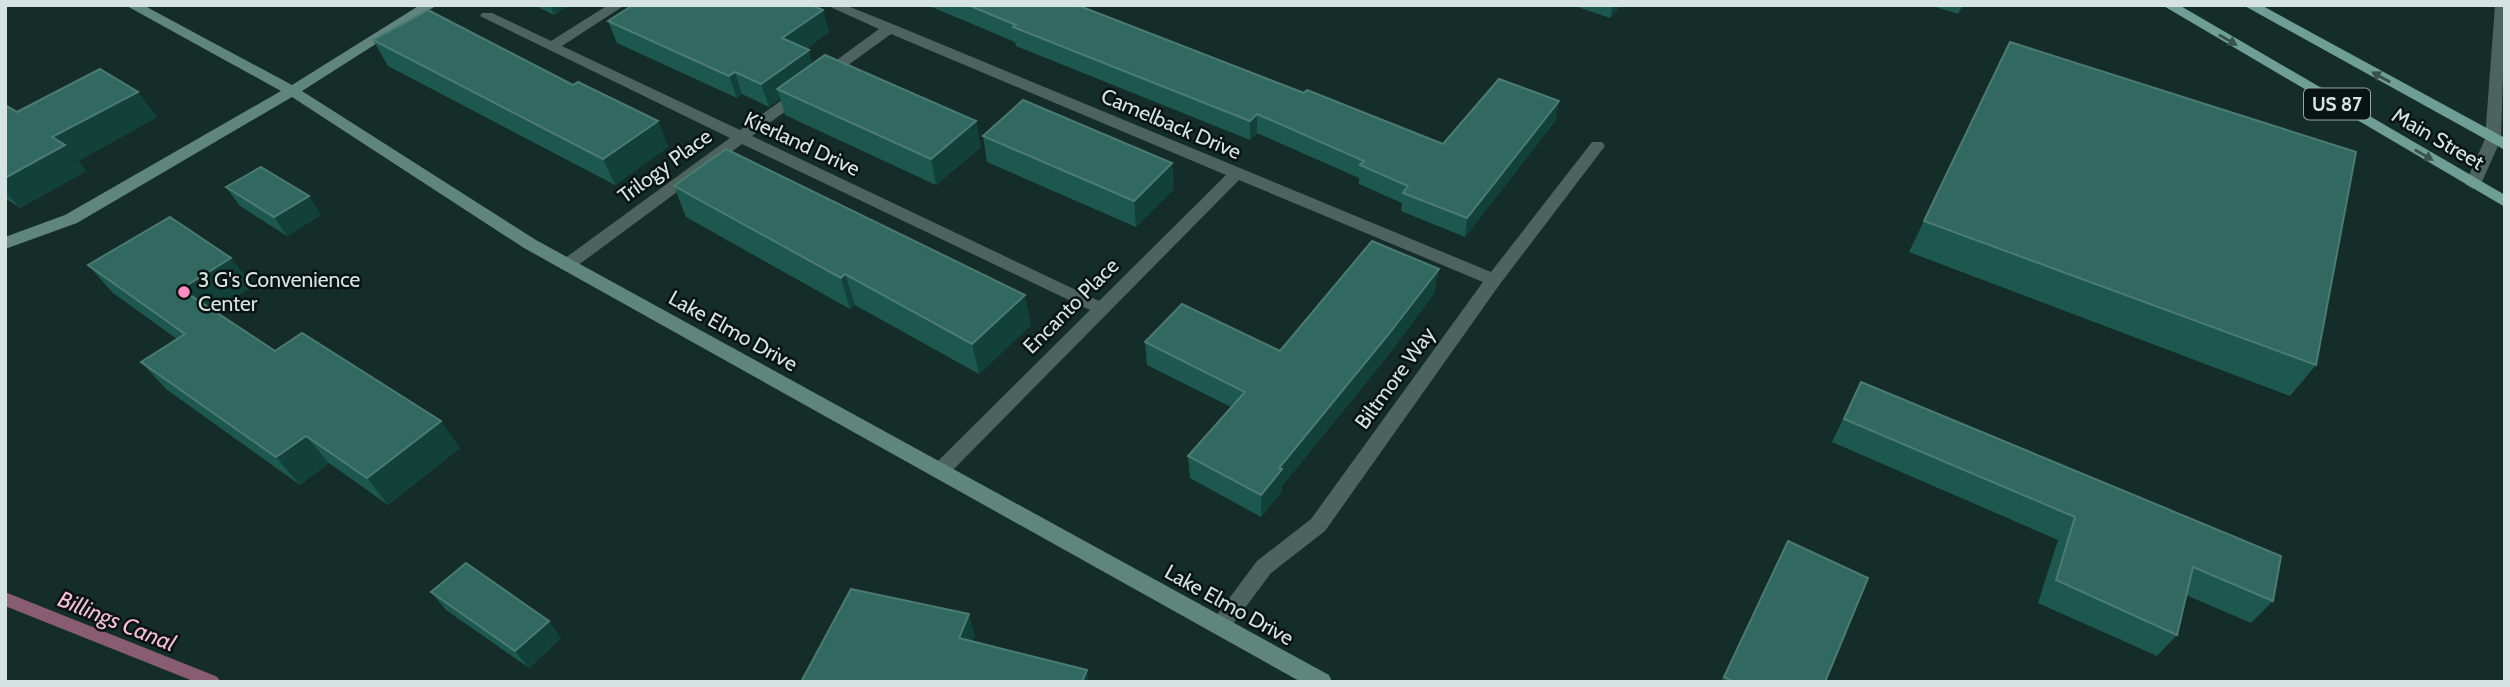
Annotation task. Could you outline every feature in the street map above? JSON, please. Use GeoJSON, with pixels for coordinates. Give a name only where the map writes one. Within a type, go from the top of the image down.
{"type":"FeatureCollection","features":[{"type":"Feature","properties":{"kind":"main road","name":"Lake Elmo Drive"},"geometry":{"type":"LineString","coordinates":[[132,5],[292,92],[530,244],[1321,682]]}},
{"type":"Feature","properties":{"kind":"main road"},"geometry":{"type":"LineString","coordinates":[[5,243],[71,219],[292,92],[430,5]]}},
{"type":"Feature","properties":{"kind":"main road","name":"Main Street"},"geometry":{"type":"LineString","coordinates":[[2169,5],[2505,202]]}},
{"type":"Feature","properties":{"kind":"main road","name":"Main Street"},"geometry":{"type":"LineString","coordinates":[[2250,5],[2499,142]]}},
{"type":"Feature","properties":{"kind":"street"},"geometry":{"type":"LineString","coordinates":[[552,46],[618,5]]}},
{"type":"Feature","properties":{"kind":"street","name":"Camelback Drive"},"geometry":{"type":"LineString","coordinates":[[833,5],[1494,280]]}},
{"type":"Feature","properties":{"kind":"street"},"geometry":{"type":"LineString","coordinates":[[2473,184],[2499,142],[2502,5]]}},
{"type":"Feature","properties":{"kind":"street","name":"Kierland Drive"},"geometry":{"type":"LineString","coordinates":[[487,16],[1100,308]]}},
{"type":"Feature","properties":{"kind":"street","name":"Trilogy Place"},"geometry":{"type":"LineString","coordinates":[[567,265],[890,28]]}},
{"type":"Feature","properties":{"kind":"street","name":"Biltmore Way"},"geometry":{"type":"LineString","coordinates":[[1220,626],[1264,567],[1318,525],[1494,280],[1597,146]]}},
{"type":"Feature","properties":{"kind":"street","name":"Encanto Place"},"geometry":{"type":"LineString","coordinates":[[940,471],[1236,174]]}},
{"type":"Feature","properties":{"kind":"building"},"geometry":{"type":"Polygon","coordinates":[[[633,5],[811,5],[823,10],[782,38],[809,50],[761,84],[735,72],[729,76],[608,21],[633,5]]]}},
{"type":"Feature","properties":{"kind":"building"},"geometry":{"type":"Polygon","coordinates":[[[968,5],[1077,5],[1304,93],[1307,90],[1443,144],[1499,79],[1559,101],[1467,218],[1403,193],[1408,186],[1360,165],[1364,161],[1257,114],[1250,121],[1013,27],[1016,25],[968,5]]]}},
{"type":"Feature","properties":{"kind":"building"},"geometry":{"type":"Polygon","coordinates":[[[428,10],[573,85],[578,82],[658,121],[603,159],[373,40],[428,10]]]}},
{"type":"Feature","properties":{"kind":"building"},"geometry":{"type":"Polygon","coordinates":[[[2010,42],[2356,152],[2316,365],[1924,221],[2010,42]]]}},
{"type":"Feature","properties":{"kind":"building"},"geometry":{"type":"Polygon","coordinates":[[[825,55],[976,121],[931,159],[777,89],[825,55]]]}},
{"type":"Feature","properties":{"kind":"building"},"geometry":{"type":"Polygon","coordinates":[[[100,69],[138,92],[52,137],[65,145],[5,178],[5,105],[17,112],[100,69]]]}},
{"type":"Feature","properties":{"kind":"building"},"geometry":{"type":"Polygon","coordinates":[[[1023,100],[1172,163],[1134,201],[983,136],[1023,100]]]}},
{"type":"Feature","properties":{"kind":"building"},"geometry":{"type":"Polygon","coordinates":[[[726,149],[1025,295],[972,344],[845,274],[841,278],[674,186],[726,149]]]}},
{"type":"Feature","properties":{"kind":"building"},"geometry":{"type":"Polygon","coordinates":[[[261,167],[309,196],[274,217],[226,187],[261,167]]]}},
{"type":"Feature","properties":{"kind":"building"},"geometry":{"type":"Polygon","coordinates":[[[170,217],[231,258],[181,289],[275,351],[302,333],[441,421],[367,478],[306,436],[276,457],[141,362],[185,334],[88,265],[170,217]]]}},
{"type":"Feature","properties":{"kind":"building"},"geometry":{"type":"Polygon","coordinates":[[[1372,241],[1439,269],[1279,468],[1282,469],[1261,495],[1188,456],[1245,392],[1145,342],[1182,304],[1280,351],[1372,241]]]}},
{"type":"Feature","properties":{"kind":"building"},"geometry":{"type":"Polygon","coordinates":[[[1861,382],[2281,556],[2273,601],[2193,567],[2177,635],[2056,580],[2075,517],[1844,419],[1861,382]]]}},
{"type":"Feature","properties":{"kind":"building"},"geometry":{"type":"Polygon","coordinates":[[[1788,541],[1868,578],[1825,682],[1734,682],[1724,677],[1788,541]]]}},
{"type":"Feature","properties":{"kind":"building"},"geometry":{"type":"Polygon","coordinates":[[[466,563],[549,621],[515,651],[431,592],[466,563]]]}},
{"type":"Feature","properties":{"kind":"building"},"geometry":{"type":"Polygon","coordinates":[[[851,589],[969,614],[959,638],[1087,670],[1082,682],[801,682],[851,589]]]}},
{"type":"Feature","properties":{"kind":"waterway","name":"Billings Canal"},"geometry":{"type":"LineString","coordinates":[[5,599],[213,682]]}},
{"type":"Feature","properties":{"kind":"place","name":"3 G's Convenience Center"},"geometry":{"type":"Point","coordinates":[184,292]}}]}
